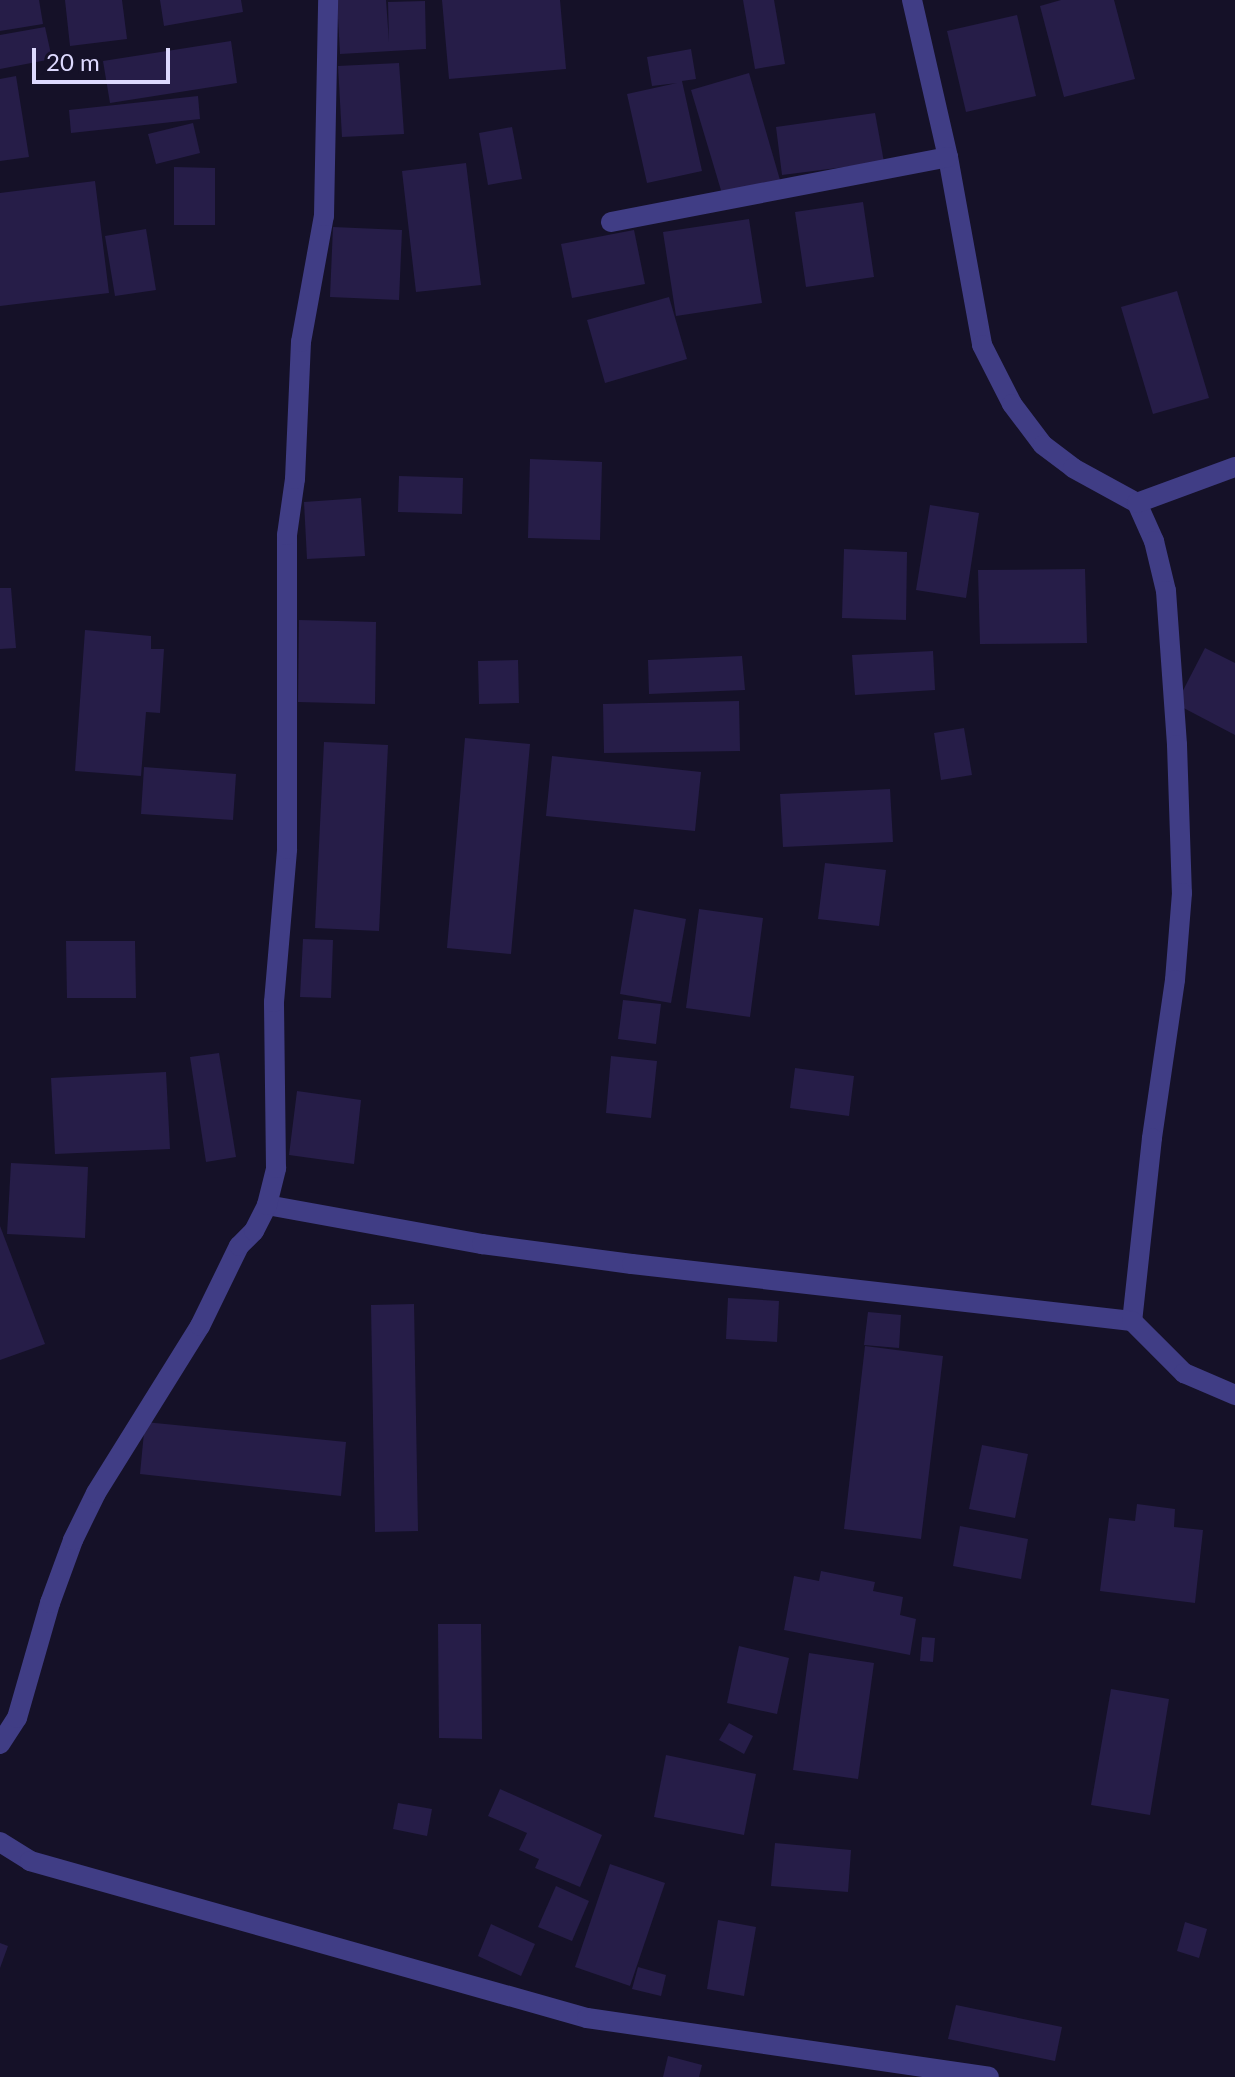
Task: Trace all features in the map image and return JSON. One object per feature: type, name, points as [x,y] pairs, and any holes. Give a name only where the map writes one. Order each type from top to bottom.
[{"type":"street","points":[[0,1744],[17,1718],[50,1603],[73,1540],[96,1493],[200,1326],[239,1246],[254,1231],[267,1205],[276,1168],[274,1002],[287,849],[287,535],[295,479],[301,342],[324,216],[328,0]]},
{"type":"street","points":[[912,0],[948,157],[982,345],[1012,404],[1043,445],[1073,468],[1137,503],[1154,541],[1166,591],[1177,745],[1182,893],[1175,980],[1152,1138],[1132,1321]]},
{"type":"street","points":[[611,222],[948,157]]},
{"type":"street","points":[[1137,503],[1235,467]]},
{"type":"street","points":[[267,1205],[572,1256],[1132,1321],[1184,1373],[1235,1395]]},
{"type":"street","points":[[0,1842],[30,1861],[587,2018],[989,2077]]},
{"type":"building","points":[[0,0],[39,0],[43,24],[0,31]]},
{"type":"building","points":[[65,0],[122,0],[127,39],[70,46]]},
{"type":"building","points":[[160,0],[241,0],[243,12],[164,26]]},
{"type":"building","points":[[337,0],[386,0],[389,42],[388,2],[425,1],[426,49],[340,54]]},
{"type":"building","points":[[442,0],[560,0],[566,69],[449,79]]},
{"type":"building","points":[[743,0],[774,0],[785,64],[755,69]]},
{"type":"building","points":[[1061,0],[1114,0],[1135,79],[1064,97],[1040,6]]},
{"type":"building","points":[[1017,15],[1036,96],[966,112],[947,31]]},
{"type":"building","points":[[45,27],[52,59],[0,69],[0,35]]},
{"type":"building","points":[[231,41],[237,83],[110,103],[103,61]]},
{"type":"building","points":[[691,49],[696,79],[682,81],[702,171],[647,183],[627,94],[677,83],[652,86],[647,57]]},
{"type":"building","points":[[399,63],[404,134],[342,137],[338,66]]},
{"type":"building","points":[[749,73],[780,180],[723,197],[691,90]]},
{"type":"building","points":[[16,76],[29,157],[0,161],[0,79]]},
{"type":"building","points":[[198,96],[200,119],[71,133],[69,110]]},
{"type":"building","points":[[875,113],[884,162],[782,175],[776,127]]},
{"type":"building","points":[[193,123],[200,153],[156,164],[148,134]]},
{"type":"building","points":[[512,127],[522,179],[488,185],[479,133]]},
{"type":"building","points":[[466,163],[481,285],[416,292],[402,171]]},
{"type":"building","points":[[174,167],[215,168],[215,225],[174,225]]},
{"type":"building","points":[[95,181],[109,293],[0,306],[0,193]]},
{"type":"building","points":[[863,202],[874,277],[806,287],[795,212]]},
{"type":"building","points":[[749,219],[762,303],[676,316],[663,232]]},
{"type":"building","points":[[333,227],[402,230],[399,300],[330,297]]},
{"type":"building","points":[[146,229],[156,290],[115,296],[105,236]]},
{"type":"building","points":[[634,230],[645,284],[572,298],[561,244]]},
{"type":"building","points":[[1177,291],[1209,398],[1153,414],[1121,307]]},
{"type":"building","points":[[669,297],[687,359],[605,383],[587,320]]},
{"type":"building","points":[[530,459],[602,462],[600,540],[528,538]]},
{"type":"building","points":[[399,476],[463,478],[462,514],[398,512]]},
{"type":"building","points":[[361,498],[365,556],[307,559],[304,502]]},
{"type":"building","points":[[930,505],[979,513],[966,598],[916,590]]},
{"type":"building","points":[[844,549],[907,552],[906,620],[842,618]]},
{"type":"building","points":[[1085,569],[1087,643],[980,644],[978,570]]},
{"type":"building","points":[[0,588],[11,588],[16,648],[0,649]]},
{"type":"building","points":[[299,620],[376,622],[375,704],[298,702]]},
{"type":"building","points":[[85,630],[151,636],[151,649],[164,649],[160,713],[146,712],[141,776],[75,771]]},
{"type":"building","points":[[1205,648],[1235,663],[1235,735],[1176,704]]},
{"type":"building","points":[[933,651],[935,690],[855,695],[852,655]]},
{"type":"building","points":[[742,656],[745,690],[649,694],[648,660]]},
{"type":"building","points":[[518,660],[519,703],[479,704],[478,661]]},
{"type":"building","points":[[739,701],[740,751],[604,753],[603,704]]},
{"type":"building","points":[[964,728],[972,775],[941,780],[934,733]]},
{"type":"building","points":[[465,738],[530,744],[511,954],[447,948]]},
{"type":"building","points":[[324,742],[388,745],[379,931],[315,928]]},
{"type":"building","points":[[552,756],[701,772],[695,831],[546,816]]},
{"type":"building","points":[[144,767],[236,774],[233,820],[141,814]]},
{"type":"building","points":[[890,789],[893,842],[783,847],[780,794]]},
{"type":"building","points":[[825,863],[886,870],[879,926],[818,919]]},
{"type":"building","points":[[634,909],[686,919],[671,1003],[620,994]]},
{"type":"building","points":[[699,909],[763,918],[750,1017],[686,1008]]},
{"type":"building","points":[[303,939],[333,940],[331,998],[300,997]]},
{"type":"building","points":[[66,941],[135,941],[136,998],[67,998]]},
{"type":"building","points":[[623,1000],[661,1004],[656,1044],[618,1039]]},
{"type":"building","points":[[219,1053],[236,1157],[206,1162],[190,1057]]},
{"type":"building","points":[[611,1056],[657,1061],[651,1118],[606,1113]]},
{"type":"building","points":[[795,1068],[854,1076],[849,1116],[790,1108]]},
{"type":"building","points":[[166,1072],[170,1149],[55,1154],[51,1078]]},
{"type":"building","points":[[297,1091],[361,1100],[354,1164],[289,1155]]},
{"type":"building","points":[[11,1163],[88,1167],[85,1238],[7,1234]]},
{"type":"building","points":[[0,1226],[45,1344],[0,1360]]},
{"type":"building","points":[[728,1298],[779,1301],[777,1342],[726,1339]]},
{"type":"building","points":[[414,1304],[418,1531],[375,1532],[371,1305]]},
{"type":"building","points":[[868,1312],[901,1315],[899,1348],[864,1345]]},
{"type":"building","points":[[865,1346],[943,1356],[921,1539],[844,1529]]},
{"type":"building","points":[[145,1422],[346,1442],[341,1496],[140,1474]]},
{"type":"building","points":[[982,1445],[1028,1454],[1015,1518],[969,1509]]},
{"type":"building","points":[[1137,1504],[1175,1509],[1174,1527],[1203,1530],[1195,1603],[1100,1591],[1109,1518],[1135,1521]]},
{"type":"building","points":[[960,1526],[1028,1539],[1021,1579],[953,1566]]},
{"type":"building","points":[[821,1571],[875,1582],[873,1591],[903,1597],[900,1615],[916,1619],[910,1655],[784,1630],[794,1576],[819,1581]]},
{"type":"building","points":[[438,1624],[481,1624],[482,1739],[439,1738]]},
{"type":"building","points":[[922,1637],[935,1638],[933,1662],[920,1661]]},
{"type":"building","points":[[739,1646],[789,1658],[777,1714],[727,1703]]},
{"type":"building","points":[[809,1653],[874,1663],[858,1779],[793,1770]]},
{"type":"building","points":[[1111,1689],[1169,1699],[1150,1815],[1091,1805]]},
{"type":"building","points":[[729,1723],[753,1736],[744,1754],[719,1740]]},
{"type":"building","points":[[666,1755],[756,1774],[744,1835],[654,1817]]},
{"type":"building","points":[[500,1789],[602,1835],[580,1887],[535,1868],[539,1859],[519,1850],[527,1833],[488,1816]]},
{"type":"building","points":[[398,1803],[432,1809],[427,1836],[393,1829]]},
{"type":"building","points":[[775,1843],[851,1850],[848,1892],[771,1886]]},
{"type":"building","points":[[610,1864],[665,1883],[630,1986],[575,1967]]},
{"type":"building","points":[[556,1886],[589,1901],[572,1941],[538,1927]]},
{"type":"building","points":[[718,1920],[756,1927],[744,1996],[707,1989]]},
{"type":"building","points":[[1185,1922],[1207,1929],[1199,1958],[1177,1951]]},
{"type":"building","points":[[491,1924],[535,1944],[521,1976],[478,1956]]},
{"type":"building","points":[[0,1943],[8,1946],[0,1968]]},
{"type":"building","points":[[638,1967],[666,1975],[661,1996],[632,1989]]},
{"type":"building","points":[[956,2005],[1062,2027],[1055,2061],[948,2039]]},
{"type":"building","points":[[668,2056],[702,2065],[699,2077],[663,2077]]}]
